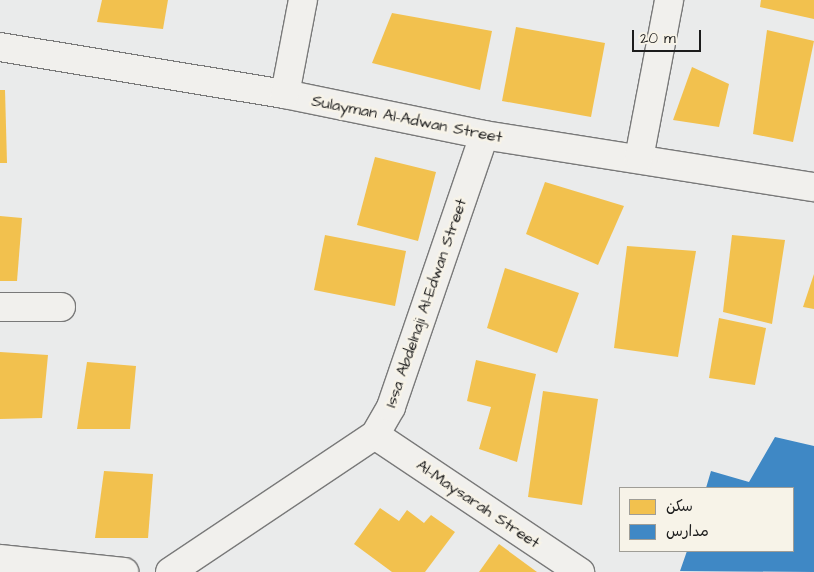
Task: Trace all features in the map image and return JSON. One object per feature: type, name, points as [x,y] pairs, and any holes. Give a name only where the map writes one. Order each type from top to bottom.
[{"type":"street","points":[[285,94],[303,0]]},
{"type":"street","points":[[639,158],[669,0]]},
{"type":"street","name":"Sulayman Al-Adwan Street","points":[[0,47],[285,94],[484,135],[814,187]]},
{"type":"street","name":"Issa Abdelnaji Al-Edwan Street","points":[[170,572],[375,435],[392,407],[484,135]]},
{"type":"street","points":[[0,306],[62,307]]},
{"type":"street","name":"Al-Maysarah Street","points":[[375,435],[580,572]]},
{"type":"street","points":[[0,559],[124,572]]},
{"type":"building: سكن","points":[[102,0],[168,0],[163,29],[97,22]]},
{"type":"building: سكن","points":[[761,0],[814,0],[814,19],[760,7]]},
{"type":"building: سكن","points":[[392,13],[492,31],[480,90],[372,63]]},
{"type":"building: سكن","points":[[516,27],[605,43],[591,117],[502,101]]},
{"type":"building: سكن","points":[[767,30],[814,41],[793,142],[753,134]]},
{"type":"building: سكن","points":[[692,67],[729,84],[719,127],[673,120]]},
{"type":"building: سكن","points":[[0,90],[5,90],[7,163],[0,163]]},
{"type":"building: سكن","points":[[375,157],[436,172],[418,241],[357,225]]},
{"type":"building: سكن","points":[[545,182],[624,206],[598,265],[526,234]]},
{"type":"building: سكن","points":[[0,216],[22,218],[17,281],[0,281]]},
{"type":"building: سكن","points":[[325,235],[406,251],[395,306],[314,290]]},
{"type":"building: سكن","points":[[732,235],[785,240],[772,324],[723,312]]},
{"type":"building: سكن","points":[[627,246],[696,251],[678,357],[614,348]]},
{"type":"building: سكن","points":[[505,268],[579,293],[557,353],[487,328]]},
{"type":"building: سكن","points":[[814,274],[814,309],[803,307]]},
{"type":"building: سكن","points":[[719,318],[766,328],[755,385],[709,378]]},
{"type":"building: سكن","points":[[0,352],[48,355],[42,418],[0,419]]},
{"type":"building: سكن","points":[[476,360],[536,374],[517,462],[479,449],[491,407],[467,401]]},
{"type":"building: سكن","points":[[87,362],[136,366],[130,429],[77,429]]},
{"type":"building: سكن","points":[[543,391],[598,399],[582,505],[528,497]]},
{"type":"building: سكن","points":[[104,471],[153,474],[148,538],[95,538]]},
{"type":"building: سكن","points":[[380,508],[399,521],[407,510],[424,523],[431,515],[455,532],[425,572],[392,572],[354,544]]},
{"type":"building: سكن","points":[[499,544],[537,572],[479,572]]},
{"type":"building: مدارس","points":[[775,437],[814,446],[814,572],[680,571],[687,552],[794,552],[794,487],[706,487],[711,471],[749,482]]}]
